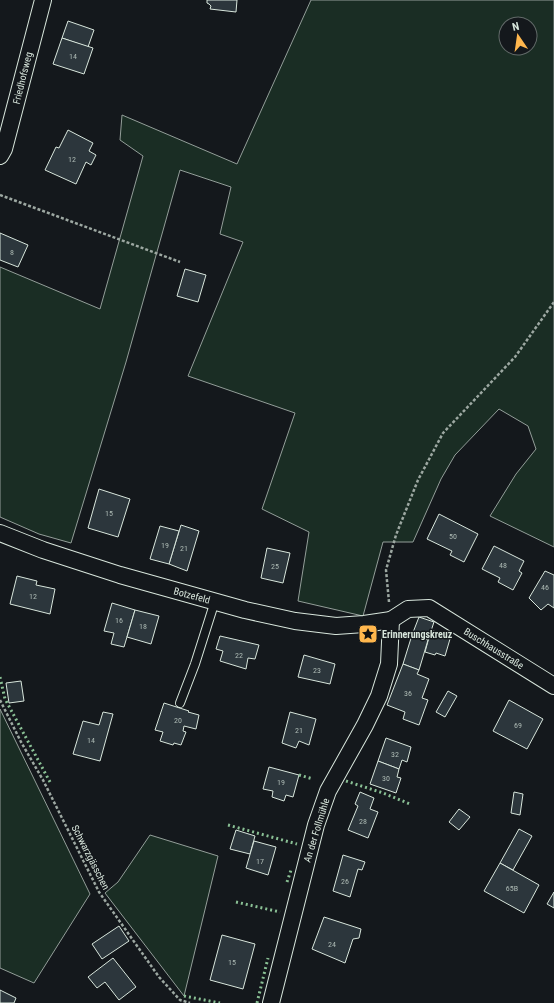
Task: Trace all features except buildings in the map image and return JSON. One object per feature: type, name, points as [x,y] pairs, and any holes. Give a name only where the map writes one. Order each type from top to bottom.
[{"type":"street","name":"Friedhofsweg","points":[[0,156],[4,149],[43,0]]},
{"type":"street","name":"Botzefeld","points":[[0,532],[43,550],[120,575],[295,621],[336,626],[391,620]]},
{"type":"street","name":"Buschhausstraße","points":[[391,620],[408,609],[429,608],[554,686]]},
{"type":"street","name":"An der Follmühle","points":[[271,1003],[316,825],[328,791],[365,725],[378,696],[388,664],[391,620]]},
{"type":"lane","points":[[180,703],[195,664],[215,601]]},
{"type":"path","points":[[0,194],[180,262]]},
{"type":"path","points":[[391,620],[386,570],[396,535],[418,480],[443,433],[515,357],[554,302]]},
{"type":"path","name":"Schwarzgässchen","points":[[0,700],[21,742],[43,780],[99,892],[159,977],[180,1000],[190,1003]]},
{"type":"green space","points":[[311,0],[554,0],[554,547],[490,516],[516,474],[536,449],[528,426],[499,409],[455,455],[441,479],[413,542],[383,542],[363,616],[298,601],[309,532],[262,509],[295,413],[188,376],[243,242],[220,234],[231,187],[180,170],[126,362],[71,543],[39,534],[0,517],[0,267],[100,309],[143,156],[120,140],[122,115],[237,164]]},
{"type":"green space","points":[[0,709],[90,894],[34,983],[0,968]]},
{"type":"green space","points":[[150,835],[218,856],[184,996],[105,893],[118,882]]},
{"type":"hedge","points":[[0,677],[5,699],[50,782]]},
{"type":"hedge","points":[[299,775],[313,779]]},
{"type":"hedge","points":[[346,781],[383,793],[410,804]]},
{"type":"hedge","points":[[228,825],[297,844]]},
{"type":"hedge","points":[[287,882],[291,870]]},
{"type":"hedge","points":[[236,902],[280,912]]},
{"type":"hedge","points":[[257,1003],[268,958]]},
{"type":"hedge","points":[[184,996],[220,1003]]},
{"type":"place","name":"Erinnerungskreuz","points":[[368,634]]}]
